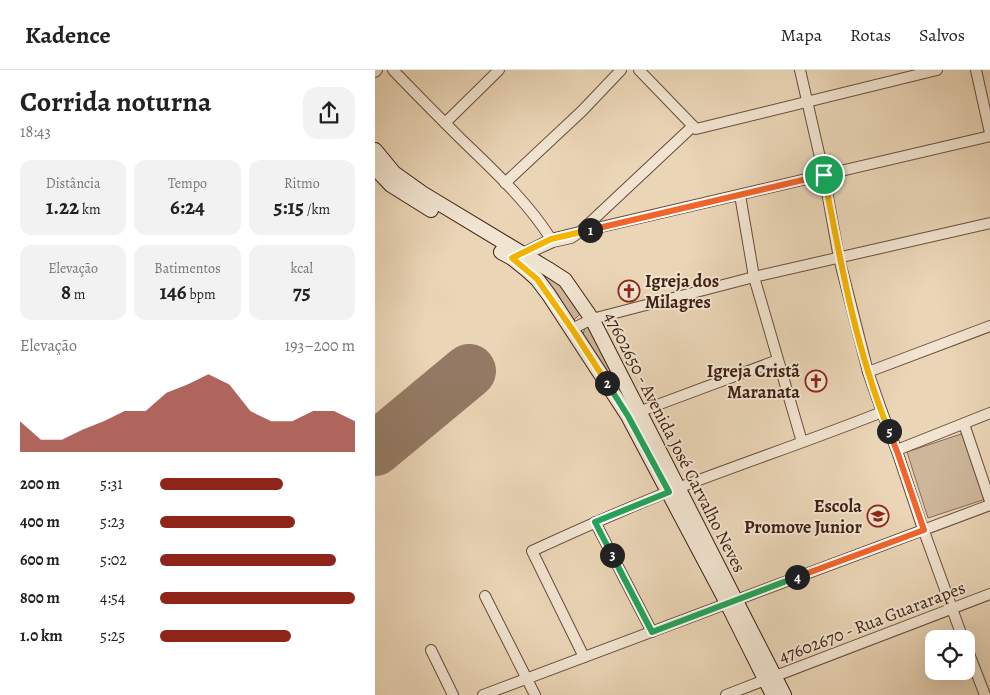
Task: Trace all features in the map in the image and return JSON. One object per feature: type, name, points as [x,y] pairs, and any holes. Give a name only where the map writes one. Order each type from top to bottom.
[{"type":"street","points":[[393,70],[505,183],[532,212],[551,239]]},
{"type":"street","points":[[445,123],[499,70]]},
{"type":"street","points":[[505,183],[575,118],[621,70]]},
{"type":"street","points":[[639,70],[692,125]]},
{"type":"street","points":[[800,70],[824,175],[839,258],[868,372],[960,630]]},
{"type":"street","points":[[807,99],[915,70]]},
{"type":"street","points":[[520,256],[553,242],[571,238],[692,125],[937,70]]},
{"type":"street","points":[[520,256],[551,239],[990,135],[976,70]]},
{"type":"street","points":[[378,159],[422,193],[520,256],[634,414],[637,432],[673,490]]},
{"type":"street","points":[[740,195],[754,277],[802,442]]},
{"type":"street","points":[[572,329],[592,319],[754,277],[990,223]]},
{"type":"street","name":"47602650 - Avenida José Carvalho Neves","points":[[520,256],[565,280],[592,319],[634,414],[770,678],[784,695]]},
{"type":"street","points":[[868,372],[990,326]]},
{"type":"street","points":[[634,414],[778,360]]},
{"type":"street","points":[[585,657],[532,552],[595,522],[673,490],[882,412]]},
{"type":"street","points":[[897,450],[990,413]]},
{"type":"street","points":[[964,424],[990,501]]},
{"type":"street","points":[[483,695],[990,505]]},
{"type":"street","points":[[595,522],[652,632]]},
{"type":"street","name":"47602670 - Rua Guararapes","points":[[726,695],[990,594]]},
{"type":"street","points":[[485,596],[535,695]]},
{"type":"street","points":[[431,650],[453,695]]},
{"type":"street","points":[[975,669],[985,695]]},
{"type":"street","points":[[770,678],[773,695]]},
{"type":"shaded area","points":[[542,270],[559,282],[580,310],[580,314],[573,321],[540,273]]},
{"type":"shaded area","points":[[589,327],[625,394],[623,396],[584,342],[583,334],[585,328]]},
{"type":"shaded area","points":[[964,433],[986,499],[928,518],[907,452]]},
{"type":"runway","points":[[375,449],[469,371]]},
{"type":"place","name":"Igreja dos Milagres","points":[[629,291]]},
{"type":"place","name":"Igreja Cristã Maranata","points":[[816,381]]},
{"type":"place","name":"Escola Promove Junior","points":[[878,516]]},
{"type":"route","points":[[824,175],[839,258],[868,372],[924,530],[652,632],[595,522],[669,492],[617,397],[572,329],[537,279],[512,258],[551,239],[824,175]]}]
